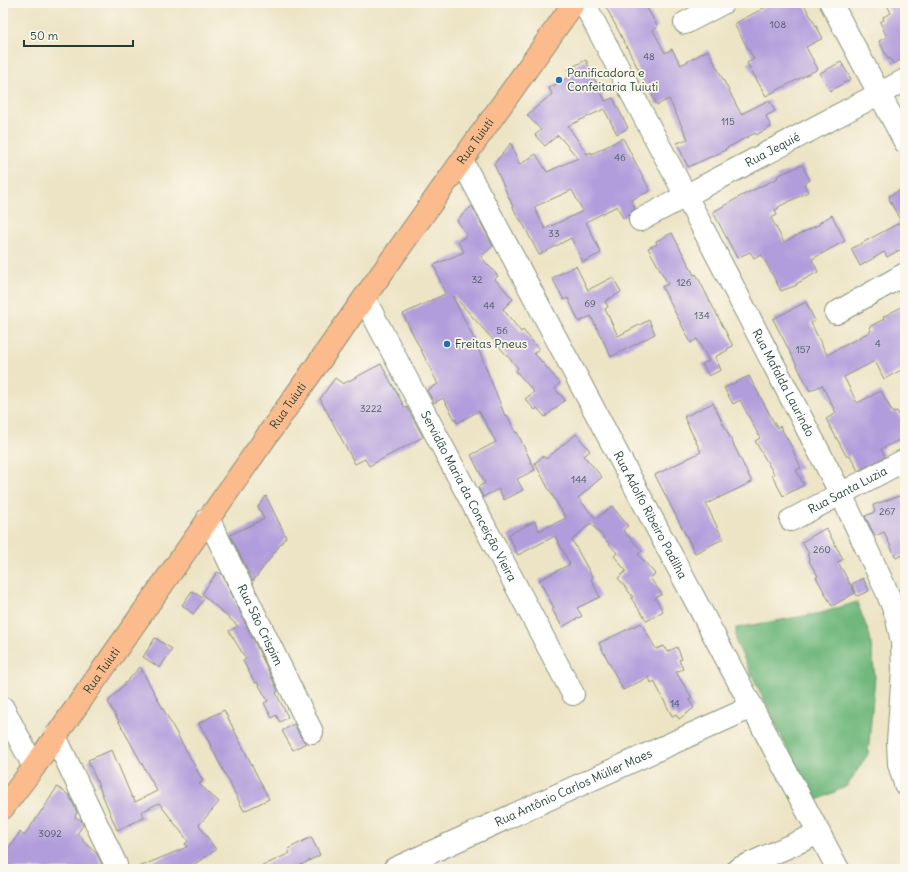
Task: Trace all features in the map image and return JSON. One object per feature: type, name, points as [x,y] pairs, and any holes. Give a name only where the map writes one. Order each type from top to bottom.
[{"type":"main road","name":"Rua Tuiuti","points":[[3,808],[56,736],[208,518],[574,3]]},
{"type":"street","name":"Rua Mafalda Laurindo","points":[[584,3],[841,494],[888,592],[896,615],[902,642],[903,670],[899,764],[905,784]]},
{"type":"street","points":[[685,23],[723,3]]},
{"type":"street","points":[[831,3],[905,142]]},
{"type":"street","name":"Rua Jequié","points":[[640,220],[905,80]]},
{"type":"street","name":"Rua Adolfo Ribeiro Padilha","points":[[462,161],[838,869]]},
{"type":"street","points":[[836,313],[905,274]]},
{"type":"street","name":"Servidão Maria da Conceição Vieira","points":[[364,298],[572,694]]},
{"type":"street","name":"Rua Santa Luzia","points":[[790,520],[905,460]]},
{"type":"street","name":"Rua São Crispim","points":[[208,518],[312,732]]},
{"type":"street","name":"Rua Antônio Carlos Müller Maes","points":[[394,869],[752,707]]},
{"type":"street","points":[[3,708],[34,767]]},
{"type":"street","points":[[56,736],[116,865]]},
{"type":"street","points":[[738,869],[819,833]]},
{"type":"green space","points":[[857,602],[870,636],[875,677],[868,754],[847,786],[813,802],[736,642],[736,628],[821,613]]},
{"type":"building","points":[[614,3],[644,3],[658,27],[653,30],[665,53],[672,49],[681,65],[708,50],[741,114],[769,100],[775,111],[766,116],[771,127],[756,135],[755,133],[725,149],[726,150],[688,167],[677,143],[688,139],[669,99],[657,105],[606,7]]},
{"type":"building","points":[[773,3],[803,3],[823,38],[806,47],[818,69],[766,96],[747,63],[754,59],[734,24]]},
{"type":"building","points":[[886,3],[905,3],[905,58],[893,64],[890,58],[888,59],[879,41],[887,37],[880,22],[884,20],[883,17],[891,13]]},
{"type":"building","points":[[586,60],[605,101],[613,98],[628,128],[617,134],[604,109],[568,126],[587,154],[591,152],[592,154],[623,138],[650,191],[631,200],[635,208],[629,215],[623,218],[617,206],[586,222],[601,253],[583,262],[571,238],[539,255],[522,222],[517,216],[494,164],[511,143],[519,165],[536,154],[547,172],[578,158],[558,135],[545,146],[535,135],[541,130],[527,115],[552,94],[549,88],[571,76],[568,69]],"holes":[[[572,190],[583,211],[545,229],[534,207]]]},
{"type":"building","points":[[841,62],[851,79],[830,91],[820,73]]},
{"type":"building","points":[[802,165],[810,180],[804,184],[808,192],[778,207],[779,208],[775,210],[777,215],[771,218],[784,242],[820,224],[819,223],[832,215],[845,241],[812,259],[818,272],[796,284],[797,285],[781,291],[762,255],[754,258],[750,252],[737,258],[713,212],[778,178],[777,176]]},
{"type":"building","points":[[905,187],[905,247],[887,257],[884,252],[860,266],[851,249],[901,222],[889,199],[889,196]]},
{"type":"building","points":[[472,206],[493,246],[481,257],[498,276],[495,279],[513,299],[503,309],[521,332],[523,330],[539,349],[534,353],[560,383],[555,389],[565,400],[545,417],[537,408],[535,410],[525,399],[534,392],[516,371],[518,368],[454,296],[453,297],[476,343],[505,416],[507,415],[516,433],[517,432],[535,470],[517,479],[523,490],[504,500],[499,489],[483,497],[478,487],[485,483],[471,455],[496,442],[479,411],[457,423],[443,398],[434,403],[427,390],[438,384],[403,314],[445,294],[434,265],[464,252],[458,242],[467,235],[457,220]]},
{"type":"building","points":[[672,233],[694,275],[696,274],[733,346],[715,357],[721,370],[709,376],[702,364],[709,361],[697,339],[691,343],[662,287],[668,284],[648,248],[657,244],[656,241]]},
{"type":"building","points":[[576,266],[588,290],[613,277],[621,292],[605,301],[608,307],[605,309],[618,336],[649,320],[655,334],[611,357],[591,316],[579,322],[568,298],[564,300],[552,278]]},
{"type":"building","points":[[806,302],[815,321],[811,323],[827,355],[871,331],[869,327],[884,319],[883,317],[905,305],[905,368],[884,379],[875,361],[844,377],[857,403],[881,391],[893,413],[897,411],[900,417],[905,414],[905,437],[881,449],[885,457],[858,471],[850,455],[847,457],[826,419],[836,413],[822,385],[810,391],[773,319]]},
{"type":"building","points":[[381,364],[423,437],[369,466],[365,459],[355,464],[320,399],[335,378],[343,384]]},
{"type":"building","points":[[749,376],[777,428],[780,426],[794,451],[801,468],[796,470],[804,485],[783,496],[772,475],[774,474],[755,441],[760,438],[740,400],[733,404],[724,388]]},
{"type":"building","points":[[713,403],[752,482],[706,504],[723,539],[695,553],[655,475],[701,452],[684,417]]},
{"type":"building","points":[[576,434],[590,451],[584,456],[602,477],[578,498],[596,519],[612,506],[628,526],[623,530],[642,551],[638,554],[655,574],[650,578],[662,594],[655,598],[663,611],[647,621],[631,598],[633,597],[618,578],[626,571],[614,556],[617,553],[591,523],[572,540],[593,578],[591,579],[600,597],[577,608],[582,616],[562,627],[539,580],[570,564],[555,536],[518,555],[508,535],[535,521],[539,531],[566,518],[535,463],[543,456],[546,459]]},
{"type":"building","points":[[902,495],[905,506],[905,554],[896,558],[884,532],[875,536],[865,516],[875,512],[873,505]]},
{"type":"building","points":[[266,496],[286,537],[253,581],[230,535],[264,519],[258,507]]},
{"type":"building","points":[[826,528],[843,559],[838,562],[855,593],[832,606],[816,577],[818,576],[809,561],[810,560],[807,555],[809,554],[802,542]]},
{"type":"building","points":[[217,572],[222,574],[278,691],[276,693],[288,717],[280,722],[276,715],[272,718],[264,703],[268,701],[257,682],[255,683],[243,661],[246,659],[229,631],[238,626],[202,594]]},
{"type":"building","points":[[863,578],[869,591],[857,596],[852,584]]},
{"type":"building","points":[[192,591],[204,599],[193,614],[182,605]]},
{"type":"building","points":[[641,623],[656,649],[664,646],[667,652],[677,647],[682,659],[679,660],[683,669],[676,672],[692,698],[689,700],[694,708],[679,719],[676,714],[672,716],[654,681],[651,683],[649,677],[623,690],[599,643]]},
{"type":"building","points":[[155,638],[172,649],[160,668],[143,657]]},
{"type":"building","points":[[140,667],[203,781],[199,784],[219,802],[199,825],[216,850],[187,869],[134,869],[187,847],[185,844],[188,841],[159,803],[141,812],[144,818],[117,830],[88,760],[112,750],[135,802],[157,791],[108,702]]},
{"type":"building","points":[[224,710],[269,799],[244,811],[199,723]]},
{"type":"building","points":[[294,724],[306,743],[293,750],[282,731]]},
{"type":"building","points":[[57,787],[69,795],[77,812],[75,817],[81,820],[83,825],[77,834],[83,838],[82,840],[97,854],[102,865],[98,869],[3,869],[3,856],[20,832],[24,836]]},
{"type":"building","points":[[311,837],[320,855],[293,869],[256,869],[290,853],[288,849]]},
{"type":"place","name":"Panificadora e Confeitaria Tuiuti","points":[[559,80]]},
{"type":"place","name":"Freitas Pneus","points":[[447,344]]}]
